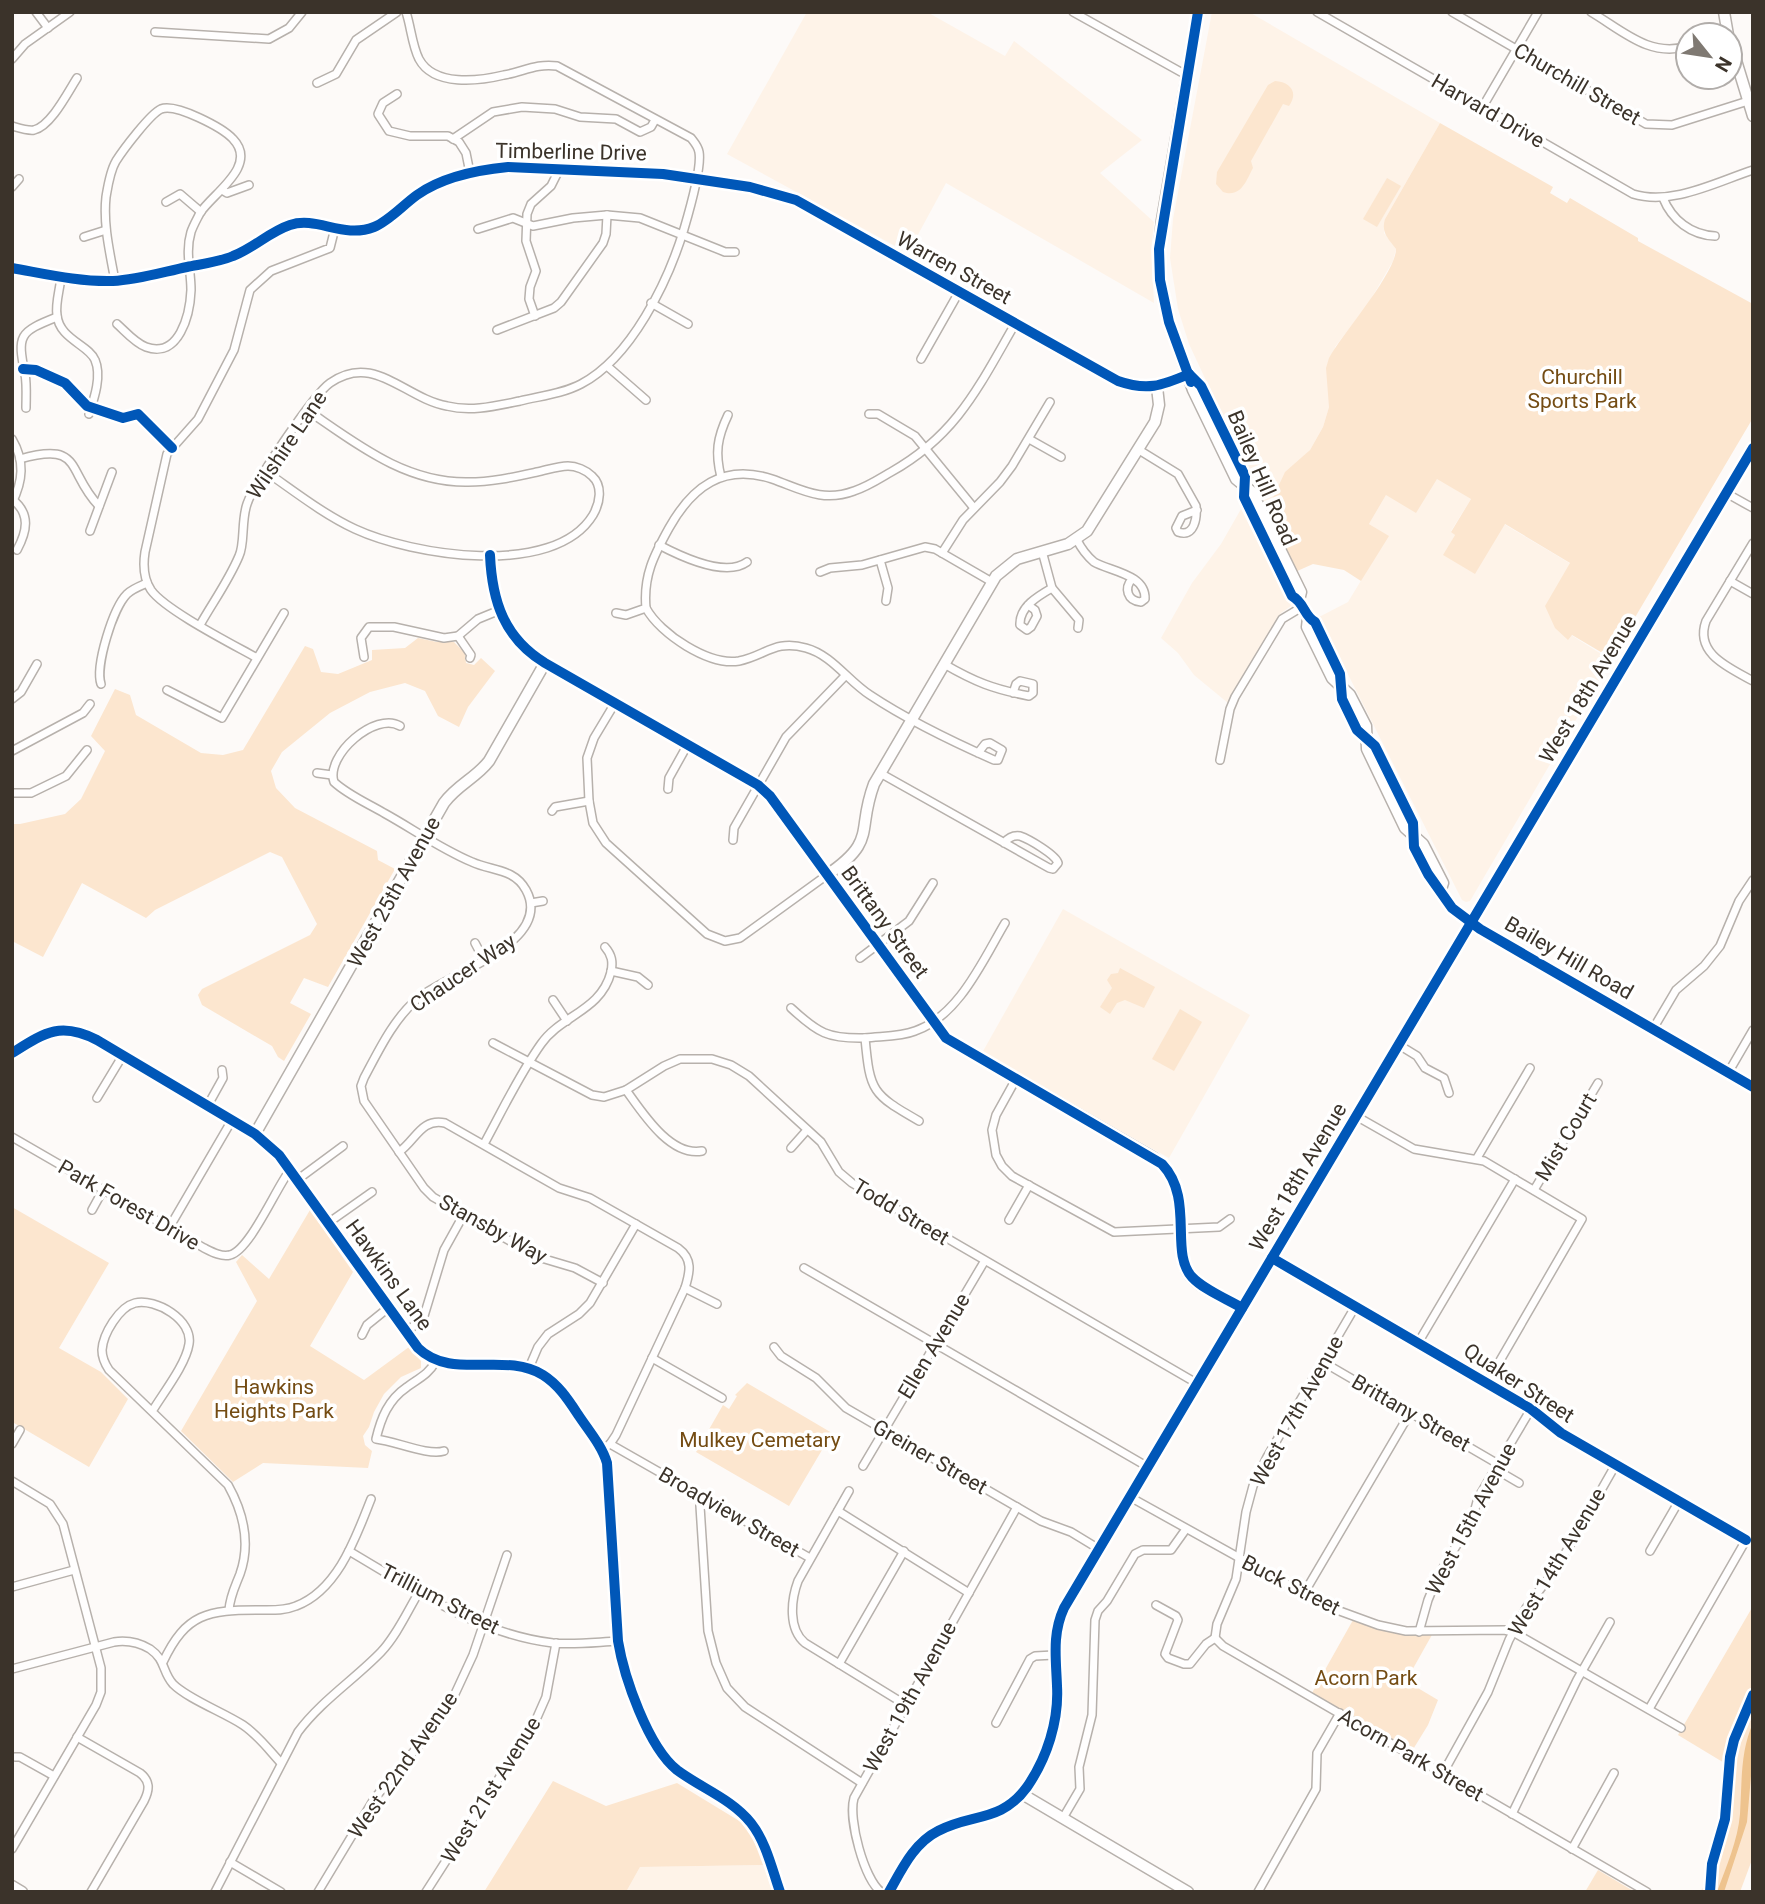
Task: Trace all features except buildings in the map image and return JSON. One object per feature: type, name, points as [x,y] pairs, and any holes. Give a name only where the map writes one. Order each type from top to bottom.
[{"type":"street","points":[[36,12],[48,28]]},
{"type":"street","points":[[12,59],[25,44],[70,12]]},
{"type":"street","points":[[155,32],[269,39],[289,28],[302,12]]},
{"type":"street","points":[[317,83],[336,74],[356,40],[397,12]]},
{"type":"street","points":[[406,12],[418,58],[425,67],[443,77],[484,78],[507,75],[532,66],[556,66],[691,138],[699,152],[696,178]]},
{"type":"street","points":[[1073,12],[1188,76]]},
{"type":"street","name":"Bailey Hill Road","points":[[1198,12],[1159,249],[1160,280],[1169,322],[1189,373],[1201,386],[1245,476],[1244,497],[1292,596],[1301,603]]},
{"type":"street","name":"Harvard Drive","points":[[1317,12],[1639,196],[1663,198],[1753,170]]},
{"type":"street","name":"Churchill Street","points":[[1452,12],[1651,125],[1672,125],[1748,101]]},
{"type":"street","points":[[1482,107],[1538,12]]},
{"type":"street","points":[[1591,12],[1654,48],[1674,49]]},
{"type":"street","points":[[1606,21],[1611,12]]},
{"type":"street","points":[[12,126],[31,130],[41,127],[50,119],[77,78]]},
{"type":"street","points":[[1744,88],[1753,116]]},
{"type":"street","points":[[397,94],[383,103],[379,114],[389,131],[410,136],[448,136],[459,142],[466,153],[470,173]]},
{"type":"street","points":[[453,139],[493,112],[522,107],[555,109],[580,117],[616,118],[640,132],[651,127],[655,120]]},
{"type":"street","points":[[115,281],[106,230],[106,198],[116,160],[162,109],[184,110],[232,137],[236,142],[240,163],[222,190],[201,212],[191,232],[187,254],[190,300],[174,343],[159,349],[146,347],[117,324]]},
{"type":"street","name":"Timberline Drive","points":[[12,268],[61,277],[115,281],[189,267],[244,252],[274,232],[292,225],[310,224],[346,232],[376,226],[419,193],[436,184],[470,173],[508,167],[696,178]]},
{"type":"street","points":[[535,316],[529,299],[536,271],[526,241],[527,214],[531,204],[551,186],[559,170]]},
{"type":"street","name":"Wilshire Lane","points":[[200,625],[241,552],[241,528],[247,504],[265,471],[328,384],[356,372],[378,374],[435,404],[471,409],[492,407],[565,390],[588,380],[607,366],[632,335],[651,303],[670,266],[682,234],[696,178]]},
{"type":"street","name":"Warren Street","points":[[696,178],[769,191],[796,201],[1118,381],[1137,387],[1157,387]]},
{"type":"street","points":[[12,187],[19,179]]},
{"type":"street","points":[[222,190],[227,193],[249,186]]},
{"type":"street","points":[[166,202],[178,193],[201,212]]},
{"type":"street","points":[[1663,198],[1672,217],[1701,234],[1715,236]]},
{"type":"street","points":[[497,330],[554,308],[603,243],[607,215]]},
{"type":"street","points":[[478,229],[513,218],[533,226],[607,215],[640,218],[725,252],[735,252]]},
{"type":"street","points":[[257,659],[164,603],[153,593],[147,583],[145,552],[166,457],[198,419],[234,350],[248,293],[271,271],[330,248],[335,229]]},
{"type":"street","points":[[84,237],[106,230]]},
{"type":"street","points":[[61,277],[57,317],[69,337],[93,356],[96,362],[96,389],[89,414]]},
{"type":"street","points":[[921,359],[959,292]]},
{"type":"street","points":[[651,303],[688,324]]},
{"type":"street","points":[[26,408],[21,341],[28,330],[57,317]]},
{"type":"street","points":[[978,753],[911,720],[873,697],[822,655],[798,646],[776,647],[741,661],[721,661],[668,634],[652,619],[646,608],[645,579],[659,545],[686,500],[721,477],[748,474],[762,476],[804,493],[837,495],[868,485],[927,449],[946,432],[970,402],[1015,324]]},
{"type":"street","points":[[607,366],[646,400]]},
{"type":"street","points":[[615,703],[588,751],[586,770],[593,823],[606,843],[707,933],[729,942],[740,938],[850,858],[861,843],[870,796],[880,773],[992,582],[1010,563],[1077,540],[1094,522],[1159,413],[1157,387],[1189,373]]},
{"type":"street","points":[[942,553],[962,520],[1000,482],[1050,402]]},
{"type":"street","points":[[265,471],[337,519],[377,538],[430,552],[490,555],[546,548],[570,538],[584,527],[597,508],[599,487],[594,478],[573,466],[489,481],[456,482],[422,476],[386,462],[307,410]]},
{"type":"street","points":[[869,414],[878,414],[910,432],[974,508]]},
{"type":"street","points":[[721,477],[716,443],[728,415]]},
{"type":"street","points":[[12,439],[22,468],[13,500],[23,508],[26,521],[25,534],[17,550]]},
{"type":"street","points":[[1029,439],[1061,457]]},
{"type":"street","name":"West 18th Avenue","points":[[889,1892],[910,1856],[928,1837],[948,1827],[997,1812],[1022,1794],[1041,1763],[1051,1735],[1057,1698],[1054,1655],[1060,1617],[1753,448]]},
{"type":"street","points":[[1139,450],[1178,474],[1197,510]]},
{"type":"street","points":[[20,459],[52,452],[63,455],[72,462],[92,499],[99,506]]},
{"type":"street","points":[[90,531],[112,472]]},
{"type":"street","name":"Bailey Hill Road","points":[[1244,486],[1252,492],[1278,545],[1301,592],[1301,603],[1308,618],[1315,622],[1340,674],[1339,685],[1352,699],[1366,726],[1367,740],[1375,746],[1413,823],[1413,835],[1423,844],[1443,883],[1440,892],[1451,908],[1471,923],[1753,1087]]},
{"type":"street","points":[[1726,493],[1753,509]]},
{"type":"street","points":[[1077,540],[1095,562],[1125,573],[1132,579]]},
{"type":"street","points":[[1267,543],[1278,545]]},
{"type":"street","points":[[1753,543],[1706,621],[1703,639],[1708,651],[1716,659],[1753,681]]},
{"type":"street","points":[[659,545],[693,561],[713,566],[735,567],[747,562]]},
{"type":"street","points":[[820,572],[830,568],[862,565],[920,548],[930,548],[992,582]]},
{"type":"street","points":[[1042,551],[1052,588],[1079,620],[1078,628]]},
{"type":"street","name":"Brittany Street","points":[[490,555],[492,589],[513,634],[524,647],[545,663],[758,785],[771,796],[949,1041],[1162,1164],[1178,1190],[1184,1264],[1189,1274],[1197,1282],[1242,1308]]},
{"type":"street","points":[[880,559],[888,589],[886,601]]},
{"type":"street","points":[[1730,581],[1753,594]]},
{"type":"street","points":[[101,684],[99,675],[105,643],[121,603],[128,593],[147,583]]},
{"type":"street","points":[[1028,604],[1052,588]]},
{"type":"street","points":[[1220,760],[1235,696],[1282,619],[1301,603]]},
{"type":"street","points":[[616,613],[626,614],[646,608]]},
{"type":"street","points":[[364,657],[362,636],[366,630],[375,626],[394,627],[443,638],[457,636],[478,619],[500,610]]},
{"type":"street","points":[[167,690],[214,718],[223,717],[284,613]]},
{"type":"street","points":[[457,636],[471,655],[470,658]]},
{"type":"street","name":"West 25th Avenue","points":[[255,1134],[452,792],[481,771],[489,761],[545,663]]},
{"type":"street","points":[[12,699],[21,692],[37,664]]},
{"type":"street","points":[[944,664],[984,685],[1013,693]]},
{"type":"street","points":[[733,840],[733,828],[786,737],[845,676]]},
{"type":"street","points":[[12,751],[83,713],[90,704]]},
{"type":"street","points":[[400,726],[394,723],[384,724],[357,736],[341,752],[333,766],[334,782],[474,864],[513,876],[525,889],[531,904],[543,901]]},
{"type":"street","points":[[668,789],[669,778],[688,744]]},
{"type":"street","points":[[12,793],[27,794],[66,776],[86,750]]},
{"type":"street","points":[[317,773],[332,775]]},
{"type":"street","points":[[880,773],[1003,843],[1049,868],[1053,869],[1058,863],[1055,856],[1021,837],[1011,837],[1003,843]]},
{"type":"street","points":[[552,811],[555,807],[589,802]]},
{"type":"street","points":[[1653,1029],[1676,990],[1708,961],[1720,946],[1739,901],[1753,880]]},
{"type":"street","name":"Brittany Street","points":[[860,958],[909,921],[933,883]]},
{"type":"street","name":"Chaucer Way","points":[[399,1152],[363,1101],[361,1086],[364,1078],[394,1025],[416,1000],[508,946],[521,935],[529,919],[531,904]]},
{"type":"street","points":[[791,1008],[822,1034],[842,1039],[919,1030],[962,994],[1005,923]]},
{"type":"street","points":[[475,943],[484,960]]},
{"type":"street","points":[[484,1144],[543,1041],[595,1001],[603,991],[611,971],[611,956],[605,947]]},
{"type":"street","points":[[611,971],[638,977],[648,985]]},
{"type":"street","points":[[553,1000],[567,1021]]},
{"type":"street","name":"Hawkins Lane","points":[[12,1053],[48,1032],[67,1029],[87,1035],[255,1134],[271,1146],[290,1170],[418,1348],[436,1361]]},
{"type":"street","points":[[1728,1073],[1753,1030]]},
{"type":"street","points":[[865,1038],[869,1077],[875,1089],[889,1104],[919,1121]]},
{"type":"street","name":"Todd Street","points":[[492,1043],[597,1096],[614,1095],[626,1090],[673,1061],[712,1059],[731,1065],[749,1076],[824,1145],[839,1172],[852,1183],[1198,1384]]},
{"type":"street","points":[[1399,1045],[1417,1056],[1425,1068],[1444,1078],[1449,1093]]},
{"type":"street","points":[[97,1098],[123,1055]]},
{"type":"street","points":[[1477,1158],[1530,1068]]},
{"type":"street","points":[[208,1105],[224,1076],[222,1070]]},
{"type":"street","points":[[1016,1079],[994,1119],[993,1142],[1002,1166],[1012,1176],[1110,1231],[1122,1233],[1222,1226],[1230,1219]]},
{"type":"street","name":"Mist Court","points":[[1534,1190],[1598,1083]]},
{"type":"street","points":[[626,1090],[658,1133],[688,1150],[702,1151]]},
{"type":"street","points":[[1356,1116],[1414,1149],[1477,1158],[1582,1219],[1486,1383]]},
{"type":"street","points":[[169,1228],[232,1120]]},
{"type":"street","points":[[399,1152],[410,1144],[428,1120],[445,1123],[559,1188],[590,1198],[678,1248],[692,1259],[685,1288],[606,1447],[618,1641],[624,1668],[654,1745],[677,1770],[732,1805],[753,1826],[762,1842],[780,1892]]},
{"type":"street","points":[[791,1148],[807,1130]]},
{"type":"street","name":"Park Forest Drive","points":[[12,1137],[218,1255],[231,1255],[240,1250],[290,1170]]},
{"type":"street","points":[[297,1180],[343,1146]]},
{"type":"street","name":"Stansby Way","points":[[399,1152],[430,1194],[538,1257],[575,1268],[603,1283]]},
{"type":"street","points":[[1418,1343],[1516,1180]]},
{"type":"street","points":[[1009,1220],[1029,1185]]},
{"type":"street","points":[[92,1210],[103,1190]]},
{"type":"street","points":[[328,1223],[372,1192]]},
{"type":"street","points":[[407,1332],[424,1316],[444,1250],[464,1214]]},
{"type":"street","points":[[529,1368],[543,1339],[552,1330],[586,1309],[636,1224]]},
{"type":"street","name":"Quaker Street","points":[[1272,1258],[1531,1409],[1557,1431],[1746,1540],[1649,1709]]},
{"type":"street","name":"Ellen Avenue","points":[[863,1466],[984,1262]]},
{"type":"street","points":[[804,1268],[1147,1467]]},
{"type":"street","points":[[685,1288],[717,1304]]},
{"type":"street","points":[[153,1410],[185,1357],[190,1339],[179,1319],[151,1304],[137,1303],[124,1308],[119,1314],[105,1338],[102,1351],[109,1370],[228,1485],[240,1508],[244,1520],[245,1548],[240,1575],[230,1596],[229,1610]]},
{"type":"street","name":"West 17th Avenue","points":[[1156,1605],[1177,1618],[1178,1623],[1165,1656],[1184,1664],[1193,1661],[1206,1644],[1215,1638],[1215,1629],[1236,1579],[1245,1512],[1253,1486],[1267,1457],[1355,1307]]},
{"type":"street","name":"Hawkins Lane","points":[[362,1335],[367,1325],[388,1308]]},
{"type":"street","name":"Greiner Street","points":[[774,1347],[781,1356],[817,1378],[843,1406],[1041,1521],[1075,1535],[1099,1549]]},
{"type":"street","points":[[652,1358],[722,1398]]},
{"type":"street","points":[[444,1451],[432,1453],[401,1443],[376,1439],[384,1413],[393,1399],[428,1373],[436,1361],[453,1364],[500,1363],[529,1368],[560,1389],[606,1447]]},
{"type":"street","name":"Brittany Street","points":[[1323,1362],[1410,1413],[1519,1483]]},
{"type":"street","name":"West 15th Avenue","points":[[1419,1632],[1438,1576],[1472,1520],[1477,1501],[1531,1409]]},
{"type":"street","points":[[1303,1595],[1410,1413]]},
{"type":"street","points":[[12,1444],[20,1430]]},
{"type":"street","name":"Broadview Street","points":[[606,1447],[702,1496],[810,1558],[795,1589],[795,1630],[802,1641],[906,1705]]},
{"type":"street","name":"West 14th Avenue","points":[[1443,1773],[1488,1692],[1526,1608],[1558,1566],[1616,1464]]},
{"type":"street","points":[[12,1481],[42,1498],[58,1513],[101,1668],[101,1692],[12,1849]]},
{"type":"street","points":[[810,1558],[849,1491]]},
{"type":"street","points":[[702,1496],[700,1503],[708,1631],[716,1664],[727,1689],[745,1707],[862,1783]]},
{"type":"street","name":"Buck Street","points":[[1130,1497],[1326,1606],[1378,1625],[1419,1632],[1513,1632],[1681,1728]]},
{"type":"street","points":[[163,1662],[186,1626],[207,1615],[229,1610],[278,1611],[296,1606],[315,1595],[349,1551],[372,1499]]},
{"type":"street","points":[[1650,1551],[1679,1501]]},
{"type":"street","name":"West 19th Avenue","points":[[881,1892],[870,1878],[852,1824],[852,1807],[862,1783],[1017,1507]]},
{"type":"street","points":[[838,1511],[969,1592]]},
{"type":"street","points":[[1063,1818],[1080,1789],[1079,1767],[1093,1715],[1095,1620],[1098,1611],[1107,1601],[1135,1554],[1143,1550],[1171,1550],[1186,1529]]},
{"type":"street","name":"Trillium Street","points":[[349,1551],[484,1626],[556,1643],[618,1641]]},
{"type":"street","points":[[839,1664],[904,1551]]},
{"type":"street","name":"West 22nd Avenue","points":[[317,1892],[374,1798],[444,1713],[468,1667],[507,1555]]},
{"type":"street","points":[[12,1587],[74,1570]]},
{"type":"street","points":[[215,1892],[281,1763],[308,1720],[387,1644],[419,1592]]},
{"type":"street","points":[[1512,1814],[1582,1671],[1610,1622]]},
{"type":"street","name":"Acorn Park Street","points":[[1215,1638],[1223,1646],[1647,1892]]},
{"type":"street","points":[[12,1669],[95,1647],[124,1641],[136,1643],[149,1649],[163,1662],[172,1683],[246,1727],[281,1763]]},
{"type":"street","name":"West 21st Avenue","points":[[426,1892],[535,1722],[546,1697],[556,1643]]},
{"type":"street","points":[[996,1723],[1030,1659],[1035,1656],[1054,1655]]},
{"type":"street","points":[[1258,1892],[1315,1789],[1317,1753],[1340,1713]]},
{"type":"street","points":[[77,1737],[140,1773],[146,1778],[148,1785],[145,1801],[91,1892]]},
{"type":"street","points":[[15,1758],[20,1757],[54,1776]]},
{"type":"street","points":[[1572,1849],[1614,1773]]},
{"type":"street","points":[[1022,1794],[1188,1892]]},
{"type":"street","points":[[230,1862],[281,1892]]},
{"type":"street","points":[[12,1886],[22,1892]]},
{"type":"shaded area","points":[[807,12],[927,12],[1005,56],[1014,41],[1142,140],[1100,173],[1154,222],[1151,251],[1154,303],[946,183],[908,253],[727,154]]},
{"type":"shaded area","points":[[1212,12],[1249,12],[1440,123],[1385,219],[1384,233],[1396,249],[1393,261],[1368,304],[1335,347],[1329,407],[1323,427],[1310,450],[1265,507],[1189,344],[1178,309],[1170,258],[1173,219]]},
{"type":"shaded area","points":[[1437,478],[1471,499],[1451,531],[1455,535],[1444,555],[1475,573],[1504,524],[1571,564],[1571,635],[1611,660],[1470,901],[1466,902],[1462,900],[1319,617],[1348,602],[1388,536],[1369,524],[1386,495]]},
{"type":"shaded area","points":[[1241,509],[1291,606],[1281,613],[1228,703],[1194,675],[1178,653],[1161,638],[1192,583],[1221,544]]},
{"type":"shaded area","points":[[1063,909],[1250,1015],[1169,1158],[982,1053]]},
{"type":"shaded area","points":[[1753,1723],[1747,1822],[1724,1892],[1717,1892],[1737,1834],[1744,1756]]},
{"type":"shaded area","points":[[763,1865],[773,1892],[626,1892],[640,1867]]},
{"type":"green space","points":[[1275,81],[1289,86],[1293,92],[1292,101],[1289,106],[1283,104],[1251,161],[1253,168],[1242,187],[1234,193],[1223,192],[1216,184],[1217,172],[1268,85]]},
{"type":"green space","name":"Churchill Sports Park","points":[[1440,123],[1553,187],[1550,193],[1567,203],[1570,198],[1638,238],[1638,241],[1753,304],[1753,417],[1611,658],[1572,635],[1568,640],[1555,628],[1545,606],[1570,563],[1505,524],[1475,574],[1443,555],[1455,535],[1451,532],[1471,499],[1437,479],[1416,513],[1386,495],[1369,524],[1389,536],[1361,581],[1344,570],[1313,564],[1295,572],[1265,507],[1271,502],[1285,472],[1310,450],[1323,427],[1329,407],[1326,368],[1329,358],[1378,288],[1394,260],[1396,249],[1385,232],[1385,219]]},
{"type":"green space","points":[[1387,178],[1401,186],[1377,227],[1363,219]]},
{"type":"green space","points":[[418,638],[454,642],[465,653],[466,663],[474,665],[481,658],[495,671],[468,707],[459,727],[438,716],[425,691],[405,683],[370,692],[330,713],[282,752],[271,771],[276,788],[295,808],[377,851],[378,860],[395,869],[328,987],[304,978],[290,1003],[311,1014],[284,1061],[278,1057],[272,1046],[202,1005],[198,995],[202,989],[310,935],[317,924],[282,857],[270,852],[155,910],[146,918],[82,883],[43,957],[12,941],[12,824],[65,814],[81,799],[105,751],[91,736],[115,689],[130,695],[136,715],[201,753],[223,755],[243,750],[305,646],[313,649],[321,672],[338,674],[372,660],[372,650],[405,648]]},
{"type":"green space","points":[[1120,968],[1155,987],[1144,1008],[1125,1000],[1117,1003],[1110,1014],[1100,1007],[1112,988],[1107,980],[1111,974],[1118,973]]},
{"type":"green space","points":[[1180,1009],[1202,1022],[1174,1071],[1152,1059]]},
{"type":"green space","points":[[12,1207],[109,1263],[59,1348],[101,1372],[128,1399],[89,1467],[14,1423],[12,1425]]},
{"type":"green space","name":"Hawkins Heights Park","points":[[310,1210],[353,1272],[310,1346],[364,1380],[409,1347],[421,1361],[421,1368],[401,1377],[384,1394],[374,1412],[363,1436],[365,1445],[372,1451],[368,1468],[263,1463],[233,1482],[181,1431],[257,1301],[236,1262],[242,1255],[269,1279]]},
{"type":"green space","name":"Mulkey Cemetary","points":[[747,1383],[832,1433],[789,1506],[696,1452],[723,1405],[729,1409],[737,1396],[735,1395]]},
{"type":"green space","points":[[1753,1606],[1753,1857],[1740,1892],[1700,1892],[1705,1885],[1721,1830],[1726,1764],[1678,1735]]},
{"type":"green space","name":"Acorn Park","points":[[1353,1620],[1392,1632],[1433,1633],[1406,1681],[1438,1700],[1428,1725],[1412,1751],[1312,1693]]},
{"type":"green space","points":[[553,1781],[606,1806],[677,1783],[741,1822],[754,1841],[763,1865],[640,1867],[626,1892],[484,1892]]},
{"type":"green space","points":[[1598,1870],[1635,1892],[1585,1892]]},
{"type":"cycle path","points":[[1191,382],[1169,322],[1160,280],[1159,249],[1198,12]]},
{"type":"cycle path","points":[[12,268],[88,280],[113,281],[141,277],[228,258],[290,225],[310,223],[352,230],[374,227],[437,183],[496,168],[663,174],[750,187],[796,200],[1118,381],[1137,386],[1154,386],[1189,374]]},
{"type":"cycle path","points":[[23,369],[36,370],[65,383],[87,406],[123,418],[138,414],[172,448]]},
{"type":"cycle path","points":[[1189,374],[1201,386],[1245,476],[1244,497],[1292,596],[1315,622],[1340,674],[1342,699],[1357,730],[1375,746],[1413,823],[1414,847],[1428,874],[1452,908],[1480,929],[1753,1087]]},
{"type":"cycle path","points":[[889,1892],[909,1857],[922,1842],[950,1825],[1007,1807],[1034,1776],[1046,1752],[1054,1726],[1057,1699],[1056,1637],[1064,1608],[1753,448]]},
{"type":"cycle path","points":[[490,555],[497,603],[519,642],[545,663],[758,785],[770,796],[946,1038],[1162,1164],[1172,1178],[1177,1193],[1185,1266],[1192,1277],[1203,1286],[1242,1308]]},
{"type":"cycle path","points":[[12,1053],[53,1032],[62,1030],[84,1034],[255,1134],[279,1155],[418,1348],[432,1358],[446,1363],[528,1368],[543,1375],[559,1388],[595,1439],[607,1463],[618,1641],[626,1673],[647,1729],[666,1759],[677,1770],[726,1800],[751,1823],[765,1847],[780,1892]]},
{"type":"cycle path","points":[[1272,1258],[1531,1409],[1561,1433],[1746,1540]]},
{"type":"cycle path","points":[[1710,1892],[1712,1864],[1725,1819],[1730,1757],[1734,1740],[1753,1695]]}]
